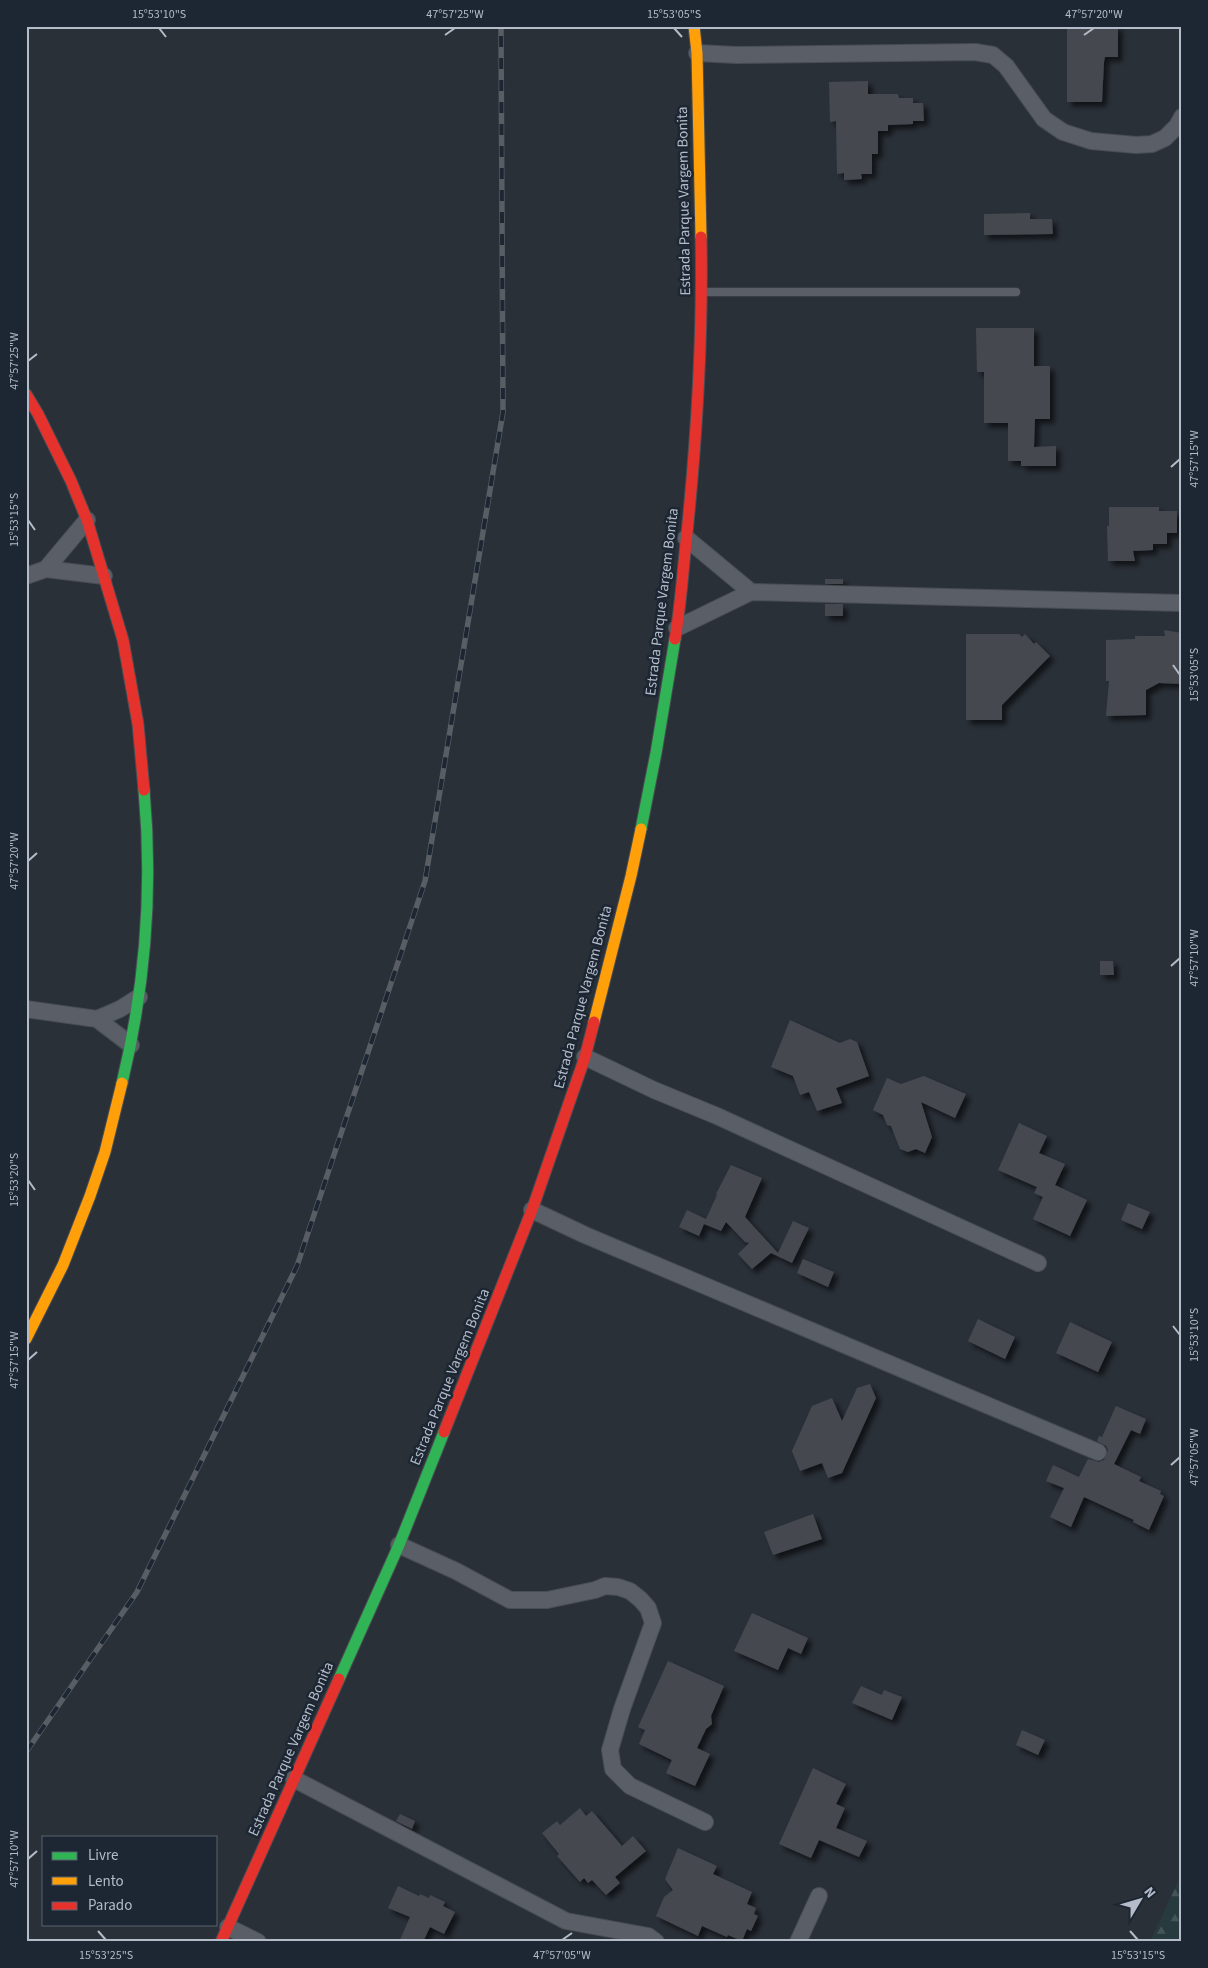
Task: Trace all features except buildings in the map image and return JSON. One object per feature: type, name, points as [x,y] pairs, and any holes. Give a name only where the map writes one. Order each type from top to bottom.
[{"type":"main road","name":"Estrada Parque Vargem Bonita","points":[[224,1935],[399,1545],[532,1210],[585,1057],[631,876],[656,753],[677,628],[696,445],[702,292],[697,53],[694,26]]},
{"type":"main road","points":[[26,394],[59,456],[87,520],[123,640],[136,715],[146,816],[148,883],[139,997],[105,1152],[63,1265],[26,1338]]},
{"type":"street","points":[[697,53],[736,55],[974,52],[993,55],[1006,66],[1044,119],[1063,132],[1091,141],[1136,145],[1152,144],[1165,138],[1182,118]]},
{"type":"street","points":[[46,569],[87,520]]},
{"type":"street","points":[[686,538],[750,592]]},
{"type":"street","points":[[26,576],[46,569],[104,576]]},
{"type":"street","points":[[677,628],[750,592],[1182,603]]},
{"type":"street","points":[[97,1019],[120,1009],[139,997]]},
{"type":"street","points":[[26,1009],[97,1019],[130,1045]]},
{"type":"street","points":[[585,1057],[1038,1263]]},
{"type":"street","points":[[532,1210],[585,1235],[1098,1452]]},
{"type":"street","points":[[399,1545],[456,1571],[510,1600],[547,1600],[595,1590],[605,1586],[618,1587],[640,1599],[648,1608],[653,1623],[622,1709],[610,1750],[613,1769],[630,1786],[705,1822]]},
{"type":"street","points":[[294,1779],[566,1921],[648,1936],[656,1942]]},
{"type":"street","points":[[798,1942],[819,1896]]},
{"type":"street","points":[[224,1935],[258,1942]]},
{"type":"lane","points":[[702,292],[1016,292]]},
{"type":"green space","points":[[1182,1873],[1182,1942],[1150,1942]]},
{"type":"railway","points":[[26,1752],[137,1592],[297,1266],[425,881],[503,412],[501,26]]},
{"type":"traffic: fast","points":[[641,829],[675,639]]},
{"type":"traffic: fast","points":[[122,1083],[136,1011],[145,938],[148,864],[144,790]]},
{"type":"traffic: fast","points":[[339,1679],[399,1545],[444,1432]]},
{"type":"traffic: slow","points":[[694,26],[697,53],[701,237]]},
{"type":"traffic: slow","points":[[594,1022],[641,829]]},
{"type":"traffic: slow","points":[[26,1339],[63,1265],[90,1196],[105,1152],[122,1083]]},
{"type":"traffic: jam","points":[[675,639],[694,459],[700,348],[701,237]]},
{"type":"traffic: jam","points":[[26,394],[71,481],[87,520],[123,640],[138,724],[144,790]]},
{"type":"traffic: jam","points":[[444,1432],[532,1210],[585,1057],[594,1022]]},
{"type":"traffic: jam","points":[[221,1942],[339,1679]]}]
